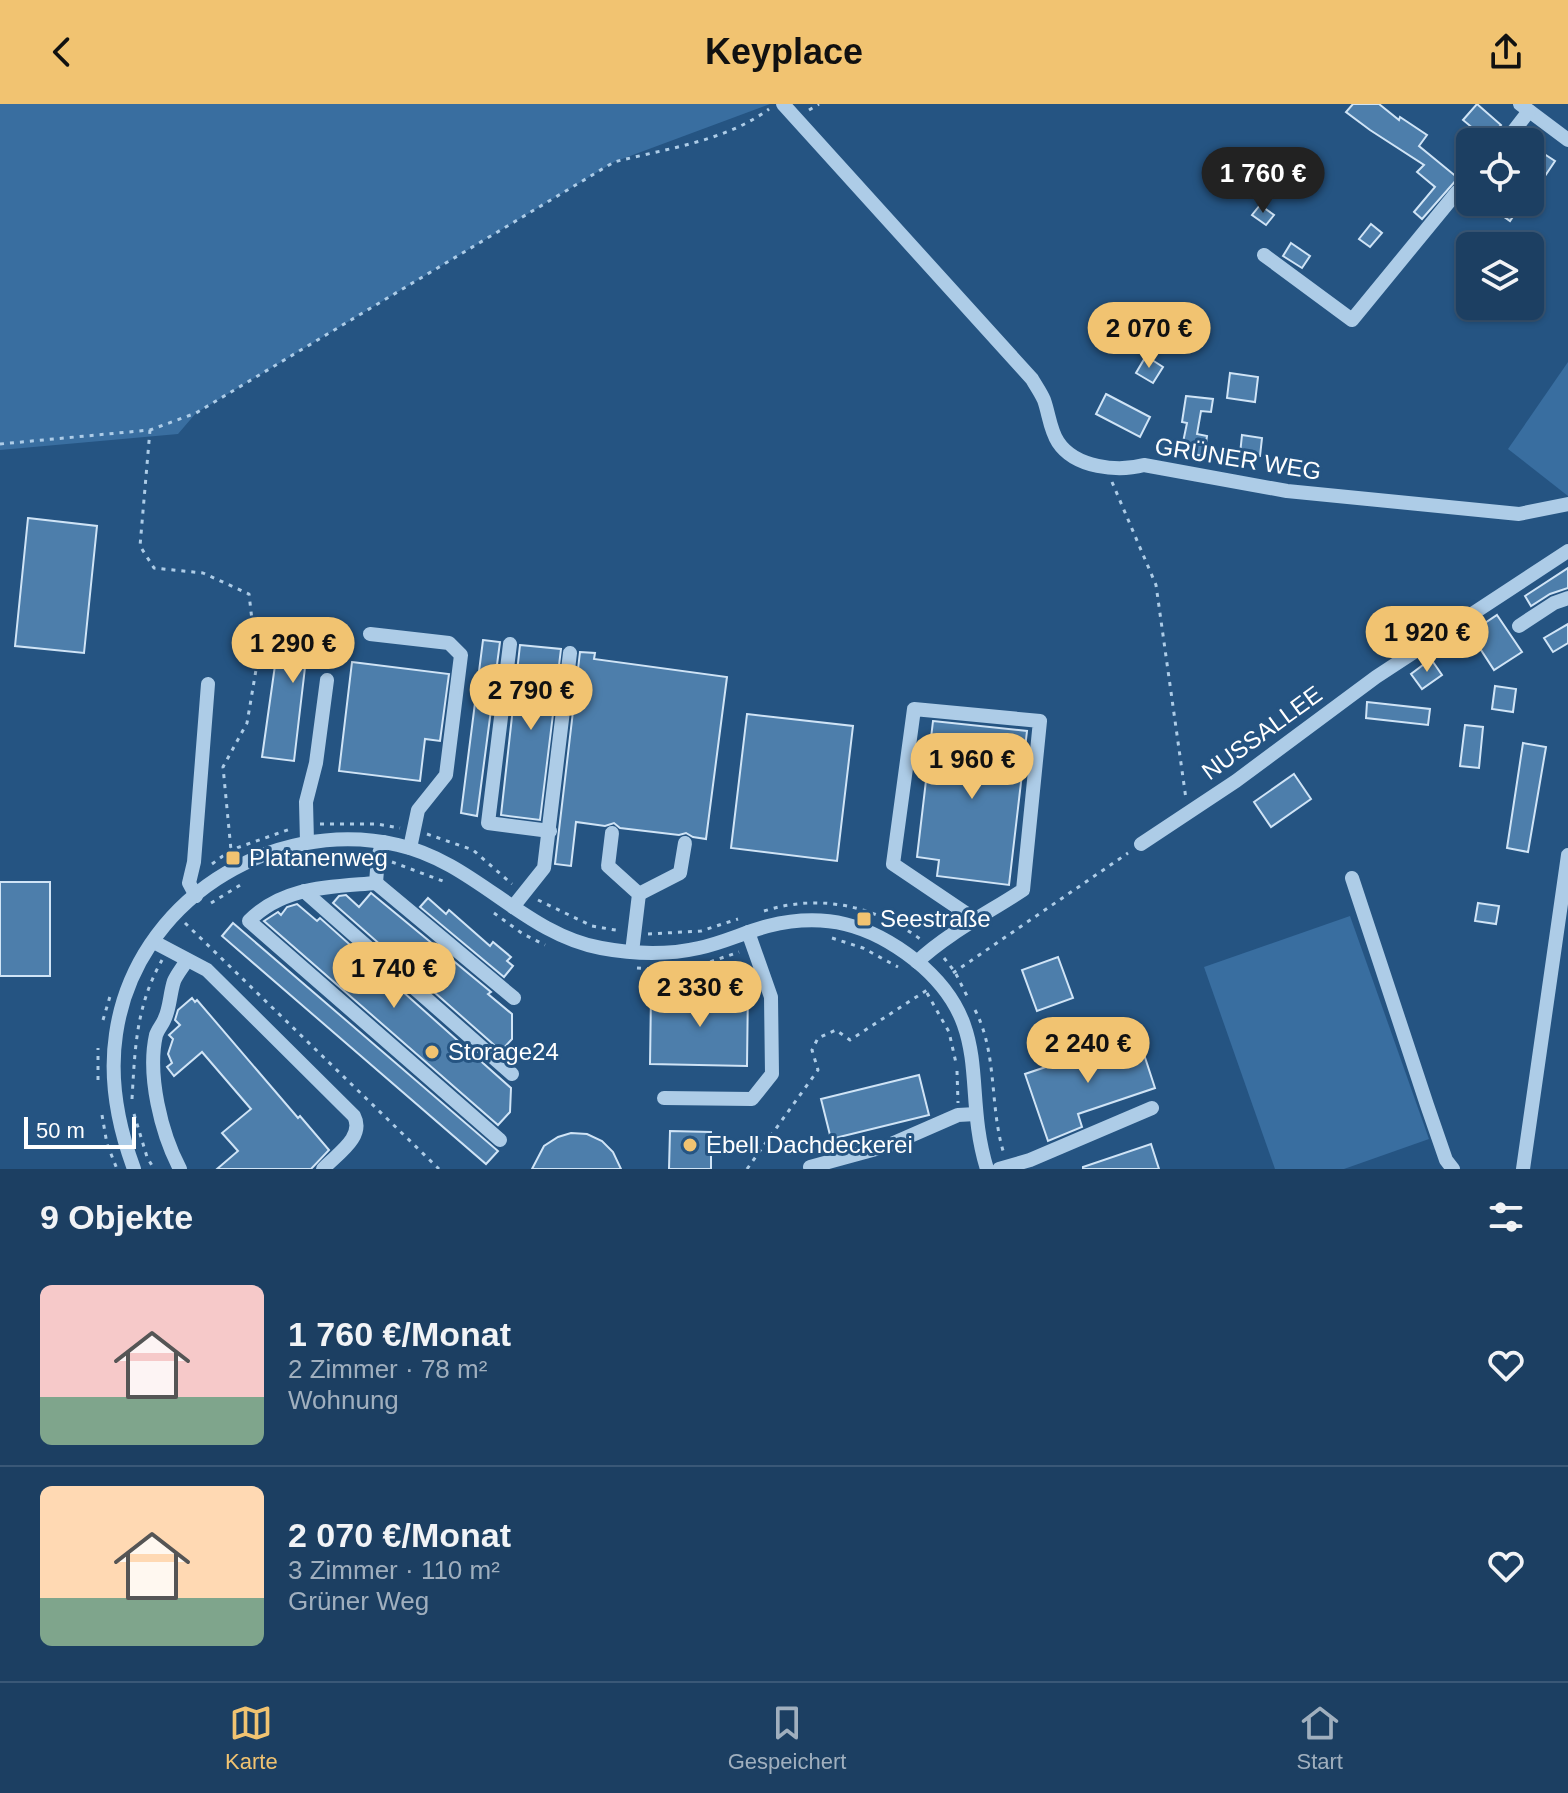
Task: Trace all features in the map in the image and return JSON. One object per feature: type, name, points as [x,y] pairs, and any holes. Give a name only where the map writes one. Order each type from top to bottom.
[{"type":"street","name":"GRÜNER WEG","points":[[783,104],[1032,379],[1043,397],[1059,445],[1080,459],[1100,466],[1127,469],[1144,465],[1287,491],[1519,514],[1568,504]]},
{"type":"street","points":[[1513,128],[1525,108],[1568,140]]},
{"type":"street","points":[[1264,255],[1352,320],[1456,193]]},
{"type":"street","name":"NUSSALLEE","points":[[1141,844],[1236,781],[1376,677],[1568,551]]},
{"type":"street","points":[[1519,626],[1554,603],[1568,598]]},
{"type":"street","points":[[370,634],[449,643],[461,655],[446,775],[418,810],[410,848]]},
{"type":"street","points":[[510,644],[488,823],[550,831]]},
{"type":"street","points":[[513,907],[544,868],[570,653]]},
{"type":"street","points":[[307,842],[306,802],[316,763],[327,680]]},
{"type":"street","points":[[202,901],[189,883],[194,862],[208,684]]},
{"type":"street","points":[[917,962],[932,948],[976,920],[1023,890],[1040,721],[914,709],[893,864],[976,920]]},
{"type":"street","points":[[612,833],[608,866],[639,894]]},
{"type":"street","points":[[134,1169],[121,1133],[115,1097],[115,1043],[128,986],[154,942],[176,910],[202,901],[218,877],[239,865],[272,851],[307,842],[352,838],[410,848],[471,876],[545,927],[599,948],[652,953],[697,949],[748,932],[804,919],[850,924],[887,940],[940,982],[954,1003],[972,1047],[977,1133],[987,1169]]},
{"type":"street","points":[[376,883],[378,857],[383,842]]},
{"type":"street","points":[[639,894],[680,873],[685,843]]},
{"type":"street","points":[[1523,1169],[1567,862]]},
{"type":"street","points":[[1352,878],[1446,1160],[1453,1169]]},
{"type":"street","points":[[500,1140],[249,921],[260,909],[291,893],[376,883],[514,998]]},
{"type":"street","points":[[304,891],[512,1074]]},
{"type":"street","points":[[632,952],[639,894]]},
{"type":"street","points":[[664,1098],[752,1099],[772,1074],[771,997],[748,932]]},
{"type":"street","points":[[154,942],[214,977],[354,1116],[359,1125],[357,1134],[323,1169]]},
{"type":"street","points":[[180,1169],[169,1149],[157,1100],[156,1033],[165,1017],[174,981],[187,960]]},
{"type":"street","points":[[1004,1168],[1152,1108]]},
{"type":"street","points":[[810,1167],[887,1146],[958,1115],[976,1114]]},
{"type":"path","points":[[0,444],[150,430],[196,413],[614,162],[750,123],[775,104]]},
{"type":"path","points":[[150,430],[140,546],[154,568],[203,573],[249,594],[257,664],[247,723],[223,767],[231,850]]},
{"type":"path","points":[[1100,466],[1111,480],[1156,585],[1186,814]]},
{"type":"path","points":[[207,867],[231,850],[259,838],[306,825],[377,824],[443,838],[473,850],[523,893],[592,926],[657,935],[701,931],[739,919]]},
{"type":"path","points":[[747,1169],[818,1070],[812,1050],[818,1038],[836,1030],[850,1040],[1141,844]]},
{"type":"path","points":[[321,857],[378,857],[449,883]]},
{"type":"path","points":[[202,901],[244,882]]},
{"type":"path","points":[[753,914],[797,904],[827,903],[865,908],[904,927],[932,948],[955,972],[988,1043],[995,1127],[1004,1168]]},
{"type":"path","points":[[490,909],[523,934],[550,947]]},
{"type":"path","points":[[176,910],[186,925],[439,1169]]},
{"type":"path","points":[[825,936],[863,948],[898,968]]},
{"type":"path","points":[[672,968],[698,966],[753,947]]},
{"type":"path","points":[[154,1169],[147,1157],[132,1105],[134,1053],[136,1025],[151,979],[168,949]]},
{"type":"path","points":[[633,968],[659,968]]},
{"type":"path","points":[[917,982],[926,991],[949,1032],[957,1065],[958,1115]]},
{"type":"path","points":[[101,1031],[106,1003],[113,989]]},
{"type":"path","points":[[99,1045],[99,1086]]},
{"type":"path","points":[[102,1114],[107,1144],[117,1169]]},
{"type":"shaded area","points":[[0,104],[770,104],[614,162],[196,413],[178,434],[0,450]]},
{"type":"shaded area","points":[[1568,362],[1568,496],[1508,449]]},
{"type":"shaded area","points":[[1350,916],[1429,1139],[1344,1169],[1275,1169],[1204,967]]},
{"type":"building","points":[[1353,104],[1379,104],[1399,120],[1400,117],[1427,135],[1419,146],[1456,176],[1456,180],[1422,219],[1414,212],[1435,187],[1417,172],[1424,165],[1346,112]]},
{"type":"building","points":[[1477,104],[1501,125],[1498,128],[1473,128],[1463,120]]},
{"type":"building","points":[[1544,154],[1555,161],[1544,178]]},
{"type":"building","points":[[1283,171],[1296,180],[1285,196],[1272,188]]},
{"type":"building","points":[[1260,205],[1274,215],[1266,225],[1252,215]]},
{"type":"building","points":[[1371,224],[1382,233],[1370,247],[1359,239]]},
{"type":"building","points":[[1291,243],[1310,256],[1302,268],[1283,256]]},
{"type":"building","points":[[1146,356],[1163,367],[1153,383],[1136,373]]},
{"type":"building","points":[[1230,373],[1258,377],[1255,402],[1227,398]]},
{"type":"building","points":[[1106,394],[1150,417],[1140,437],[1096,414]]},
{"type":"building","points":[[1186,396],[1213,399],[1211,412],[1201,411],[1197,434],[1207,436],[1204,456],[1181,452],[1187,423],[1182,422]]},
{"type":"building","points":[[1242,435],[1262,438],[1260,456],[1240,454]]},
{"type":"building","points":[[28,518],[97,526],[84,653],[15,646]]},
{"type":"building","points":[[1568,568],[1568,588],[1550,594],[1531,606],[1525,596]]},
{"type":"building","points":[[1497,615],[1522,652],[1494,670],[1470,633]]},
{"type":"building","points":[[334,621],[335,654],[306,659],[294,761],[262,757],[280,630]]},
{"type":"building","points":[[1568,624],[1568,643],[1553,652],[1544,638]]},
{"type":"building","points":[[483,640],[500,642],[477,816],[461,813]]},
{"type":"building","points":[[520,645],[561,649],[540,820],[501,815]]},
{"type":"building","points":[[580,652],[595,653],[594,659],[727,677],[706,839],[686,833],[679,835],[620,828],[614,823],[605,826],[576,822],[571,866],[555,864]]},
{"type":"building","points":[[1431,659],[1442,675],[1422,689],[1411,674]]},
{"type":"building","points":[[352,662],[449,674],[440,741],[425,739],[420,781],[339,771]]},
{"type":"building","points":[[1495,686],[1516,689],[1513,712],[1492,709]]},
{"type":"building","points":[[1367,702],[1430,709],[1428,725],[1366,718]]},
{"type":"building","points":[[747,714],[853,726],[837,861],[731,848]]},
{"type":"building","points":[[933,721],[1027,731],[1009,885],[937,876],[939,860],[917,857]]},
{"type":"building","points":[[1465,725],[1483,727],[1479,768],[1460,766]]},
{"type":"building","points":[[1523,743],[1546,747],[1528,852],[1507,848]]},
{"type":"building","points":[[1294,774],[1311,799],[1271,827],[1254,802]]},
{"type":"building","points":[[0,882],[50,882],[50,976],[0,976]]},
{"type":"building","points":[[371,893],[491,992],[488,994],[512,1014],[512,1039],[501,1051],[333,903],[339,896],[346,895],[359,907]]},
{"type":"building","points":[[428,898],[446,914],[449,910],[490,946],[493,942],[511,957],[507,961],[513,966],[504,977],[420,907]]},
{"type":"building","points":[[1478,903],[1499,906],[1496,924],[1475,921]]},
{"type":"building","points":[[297,904],[317,921],[320,918],[511,1088],[510,1112],[498,1125],[264,921],[278,912],[281,915],[287,907]]},
{"type":"building","points":[[233,923],[498,1151],[486,1164],[222,936]]},
{"type":"building","points":[[1058,957],[1073,998],[1037,1011],[1022,970]]},
{"type":"building","points":[[735,985],[748,985],[747,1066],[650,1064],[651,995],[735,996]]},
{"type":"building","points":[[192,998],[329,1150],[311,1169],[217,1169],[238,1151],[222,1133],[251,1109],[202,1052],[174,1076],[167,1067],[172,1063],[168,1054],[173,1039],[169,1035],[180,1025],[175,1020],[178,1010]]},
{"type":"building","points":[[1138,1036],[1155,1088],[1078,1114],[1082,1127],[1048,1141],[1025,1074]]},
{"type":"building","points":[[919,1075],[929,1115],[831,1139],[821,1099]]},
{"type":"building","name":"Ebell Dachdeckerei","points":[[670,1131],[711,1132],[711,1169],[669,1169]]},
{"type":"building","points":[[571,1133],[587,1134],[602,1141],[613,1152],[621,1169],[532,1169],[544,1146]]},
{"type":"building","points":[[1151,1144],[1159,1169],[1083,1169],[1083,1167]]},
{"type":"place","name":"Platanenweg","points":[[233,858]]},
{"type":"place","name":"Seestraße","points":[[864,919]]},
{"type":"place","name":"Storage24","points":[[432,1052]]},
{"type":"place","name":"Ebell Dachdeckerei","points":[[690,1145]]}]
